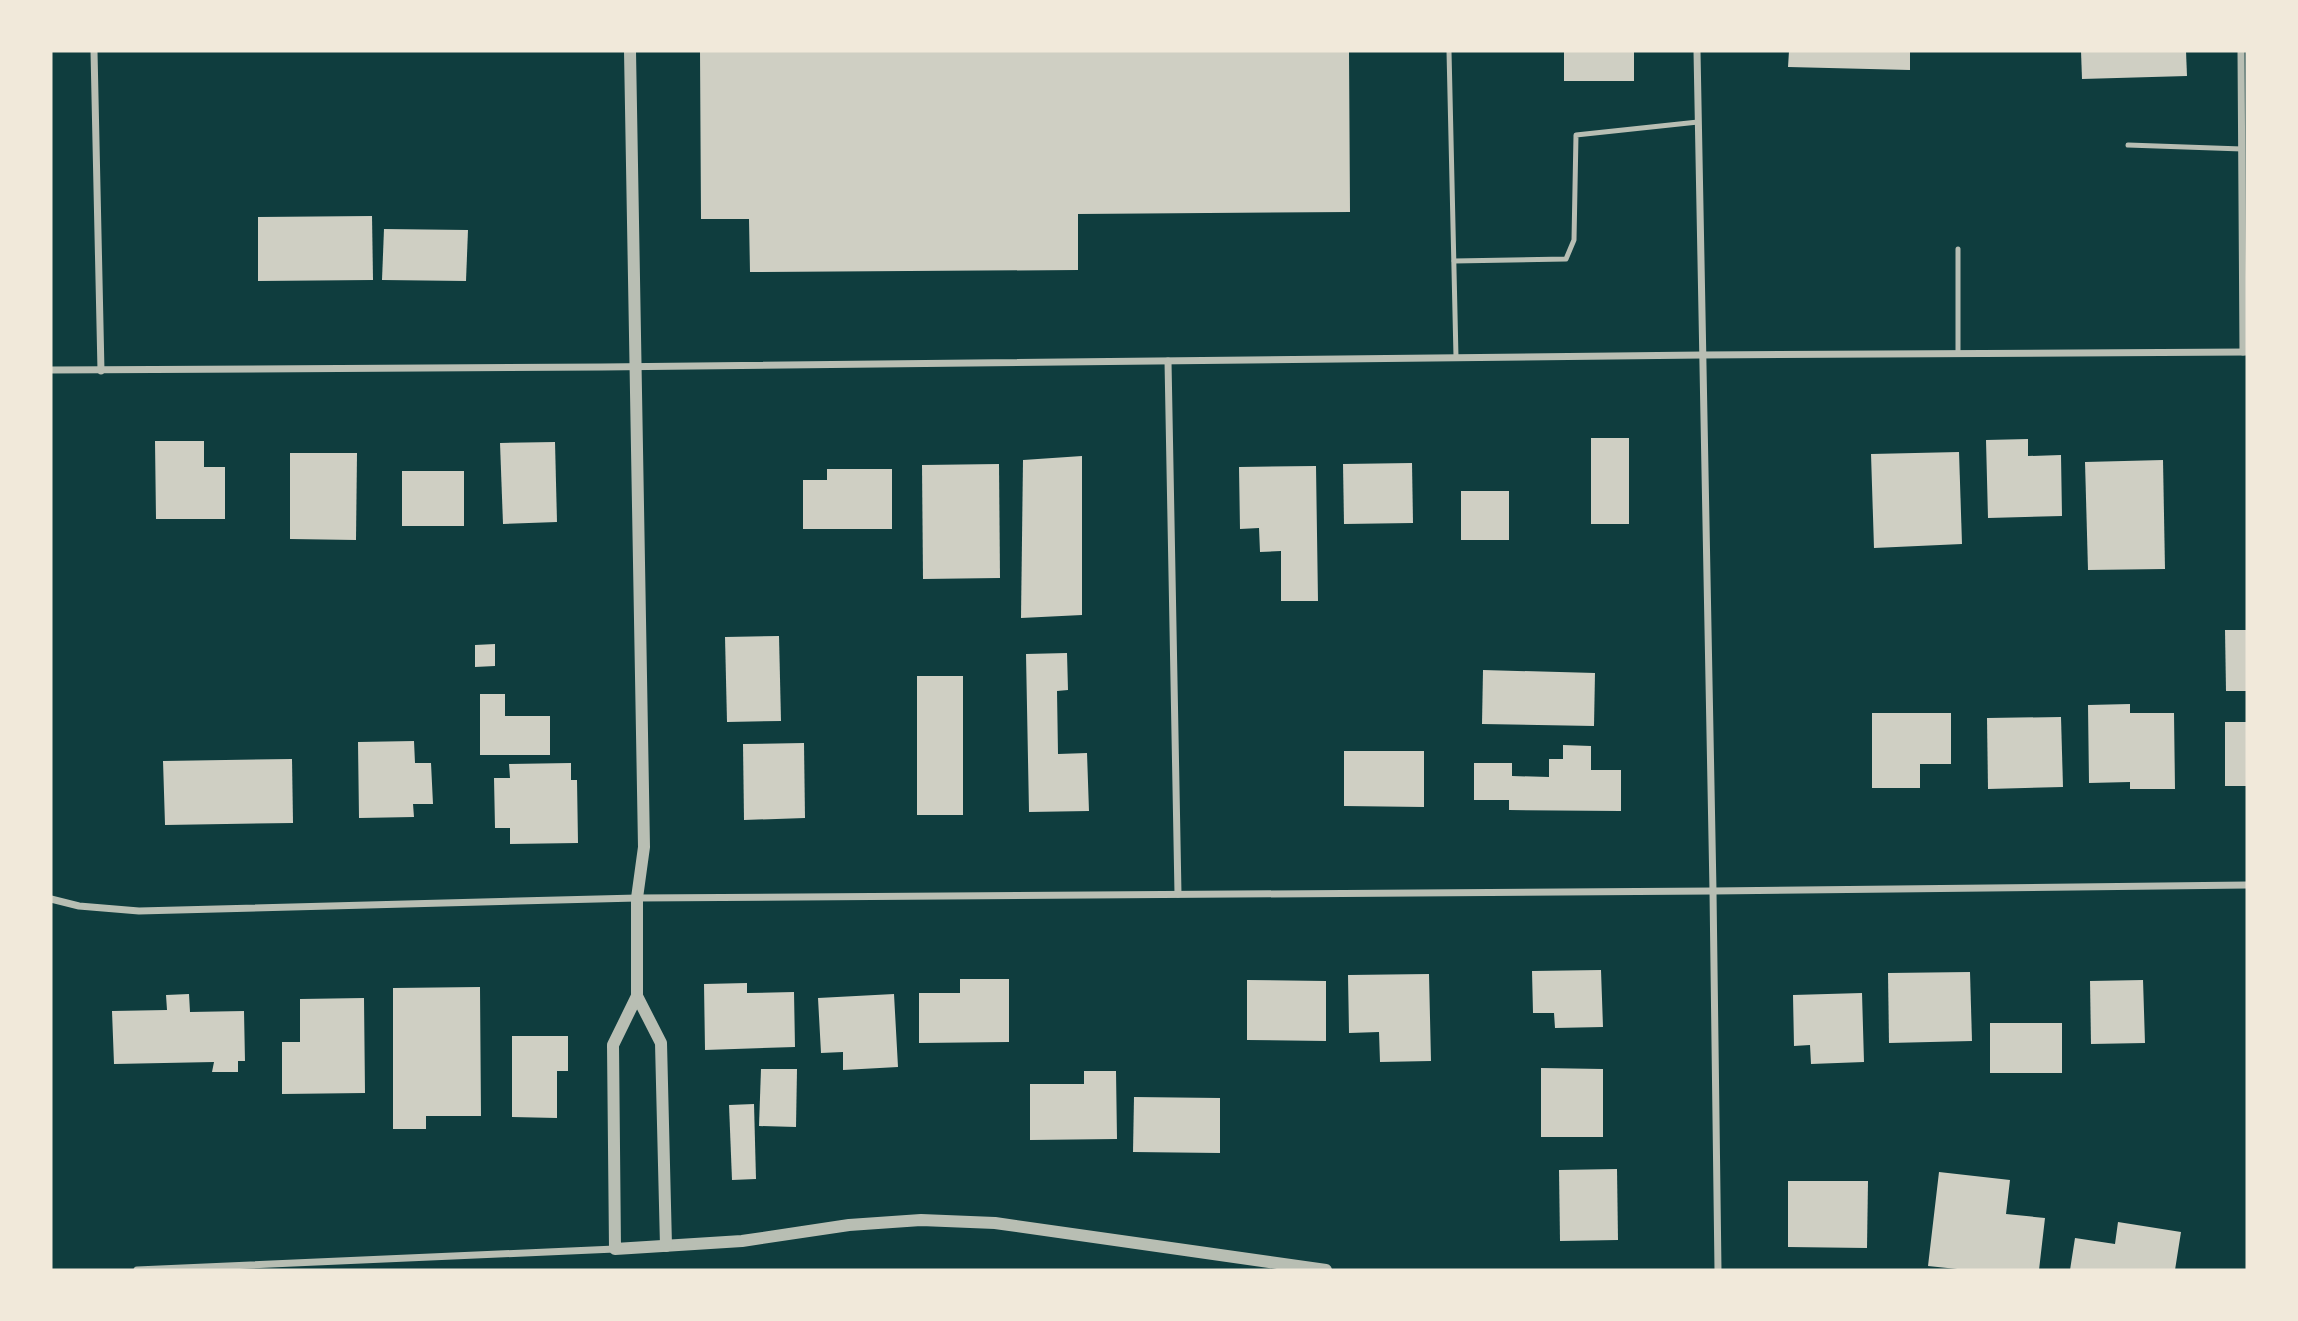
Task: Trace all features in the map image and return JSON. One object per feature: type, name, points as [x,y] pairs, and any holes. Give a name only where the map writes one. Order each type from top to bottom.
[{"type":"street","points":[[94,51],[101,371]]},
{"type":"street","points":[[615,1249],[614,1045],[637,996],[637,898],[644,847],[631,51]]},
{"type":"street","points":[[1698,51],[1718,1270]]},
{"type":"street","points":[[51,370],[2245,352],[2241,51]]},
{"type":"street","points":[[1168,360],[1178,894]]},
{"type":"street","points":[[51,899],[79,906],[139,911],[637,898],[2247,885]]},
{"type":"street","points":[[637,996],[661,1044],[666,1246]]},
{"type":"street","points":[[136,1270],[666,1246],[742,1241],[849,1226],[933,1220],[995,1223],[1326,1270]]},
{"type":"lane","points":[[1449,51],[1455,357]]},
{"type":"lane","points":[[1454,261],[1566,259],[1574,240],[1576,135],[1698,122]]},
{"type":"lane","points":[[2128,145],[2242,149]]},
{"type":"lane","points":[[1958,249],[1958,354]]},
{"type":"building","points":[[700,51],[1349,51],[1350,212],[1078,214],[1078,270],[750,272],[749,219],[701,219]]},
{"type":"building","points":[[1564,51],[1634,51],[1634,81],[1564,81]]},
{"type":"building","points":[[1789,51],[1910,51],[1910,70],[1788,67]]},
{"type":"building","points":[[2081,51],[2186,51],[2187,76],[2082,79]]},
{"type":"building","points":[[372,216],[373,280],[258,281],[258,217]]},
{"type":"building","points":[[384,229],[468,230],[466,281],[382,280]]},
{"type":"building","points":[[1591,438],[1629,438],[1629,524],[1591,524]]},
{"type":"building","points":[[2028,439],[2028,456],[2061,455],[2062,516],[1988,518],[1986,440]]},
{"type":"building","points":[[155,441],[204,441],[204,467],[225,467],[225,519],[156,519]]},
{"type":"building","points":[[555,442],[557,522],[503,524],[500,443]]},
{"type":"building","points":[[1959,452],[1962,544],[1874,548],[1871,454]]},
{"type":"building","points":[[290,453],[357,453],[356,540],[290,539]]},
{"type":"building","points":[[1082,456],[1082,615],[1021,618],[1023,460]]},
{"type":"building","points":[[2163,460],[2165,569],[2088,570],[2085,462]]},
{"type":"building","points":[[1412,463],[1413,523],[1344,524],[1343,464]]},
{"type":"building","points":[[999,464],[1000,578],[923,579],[922,465]]},
{"type":"building","points":[[1316,466],[1318,601],[1281,601],[1281,551],[1260,552],[1259,528],[1240,529],[1239,467]]},
{"type":"building","points":[[827,469],[892,469],[892,529],[803,529],[803,480],[827,480]]},
{"type":"building","points":[[402,471],[464,471],[464,526],[402,526]]},
{"type":"building","points":[[1461,491],[1509,491],[1509,540],[1461,540]]},
{"type":"building","points":[[2225,630],[2247,630],[2247,691],[2226,691]]},
{"type":"building","points":[[779,636],[781,721],[727,722],[725,637]]},
{"type":"building","points":[[495,644],[495,666],[475,667],[475,645]]},
{"type":"building","points":[[1067,653],[1068,690],[1057,691],[1058,754],[1087,753],[1089,811],[1029,812],[1026,654]]},
{"type":"building","points":[[1483,670],[1595,673],[1594,726],[1482,724]]},
{"type":"building","points":[[917,676],[963,676],[963,815],[917,815]]},
{"type":"building","points":[[480,694],[505,694],[505,716],[550,716],[550,755],[480,755]]},
{"type":"building","points":[[2130,704],[2130,713],[2174,713],[2175,789],[2130,789],[2130,782],[2089,783],[2088,705]]},
{"type":"building","points":[[1872,713],[1951,713],[1951,764],[1920,764],[1920,788],[1872,788]]},
{"type":"building","points":[[2061,717],[2063,787],[1988,789],[1987,718]]},
{"type":"building","points":[[2225,722],[2247,722],[2247,786],[2225,786]]},
{"type":"building","points":[[414,741],[415,763],[431,763],[433,804],[413,804],[414,817],[359,818],[358,742]]},
{"type":"building","points":[[804,743],[805,818],[744,820],[743,744]]},
{"type":"building","points":[[1563,745],[1591,746],[1591,770],[1621,770],[1621,811],[1509,810],[1509,800],[1474,800],[1474,763],[1512,763],[1512,776],[1549,777],[1549,759],[1563,759]]},
{"type":"building","points":[[1344,751],[1424,751],[1424,807],[1344,806]]},
{"type":"building","points":[[292,759],[293,823],[165,825],[163,761]]},
{"type":"building","points":[[571,763],[571,780],[577,780],[578,843],[510,844],[510,828],[495,828],[494,778],[510,778],[509,764]]},
{"type":"building","points":[[1601,970],[1603,1027],[1555,1028],[1554,1013],[1533,1013],[1532,971]]},
{"type":"building","points":[[1970,972],[1972,1041],[1889,1043],[1888,973]]},
{"type":"building","points":[[1429,974],[1431,1061],[1380,1062],[1379,1032],[1349,1033],[1348,975]]},
{"type":"building","points":[[960,979],[1009,979],[1009,1042],[919,1043],[919,993],[960,993]]},
{"type":"building","points":[[1247,980],[1326,981],[1326,1041],[1247,1040]]},
{"type":"building","points":[[2143,980],[2145,1043],[2091,1044],[2090,981]]},
{"type":"building","points":[[747,983],[747,993],[794,992],[795,1047],[705,1050],[704,984]]},
{"type":"building","points":[[480,987],[481,1116],[426,1116],[426,1129],[393,1129],[393,988]]},
{"type":"building","points":[[1862,993],[1864,1062],[1811,1064],[1810,1045],[1794,1046],[1793,995]]},
{"type":"building","points":[[189,994],[190,1012],[244,1011],[245,1061],[238,1061],[238,1072],[212,1072],[214,1062],[114,1064],[112,1011],[167,1010],[166,995]]},
{"type":"building","points":[[894,994],[898,1067],[843,1070],[843,1052],[821,1053],[818,998]]},
{"type":"building","points":[[364,998],[365,1093],[282,1094],[282,1042],[300,1042],[300,999]]},
{"type":"building","points":[[1990,1023],[2062,1023],[2062,1073],[1990,1073]]},
{"type":"building","points":[[512,1036],[568,1036],[568,1071],[557,1071],[557,1118],[512,1117]]},
{"type":"building","points":[[1541,1068],[1603,1069],[1603,1137],[1541,1137]]},
{"type":"building","points":[[761,1069],[797,1069],[796,1127],[759,1126]]},
{"type":"building","points":[[1084,1071],[1116,1071],[1117,1139],[1030,1140],[1030,1084],[1084,1084]]},
{"type":"building","points":[[1134,1097],[1220,1098],[1220,1153],[1133,1152]]},
{"type":"building","points":[[754,1104],[756,1179],[732,1180],[729,1105]]},
{"type":"building","points":[[1617,1169],[1618,1240],[1560,1241],[1559,1170]]},
{"type":"building","points":[[1939,1172],[2010,1180],[2006,1214],[2045,1218],[2039,1270],[1967,1270],[1928,1266]]},
{"type":"building","points":[[1788,1181],[1868,1181],[1867,1248],[1788,1247]]},
{"type":"building","points":[[2118,1222],[2181,1232],[2175,1270],[2070,1270],[2075,1238],[2115,1244]]}]
